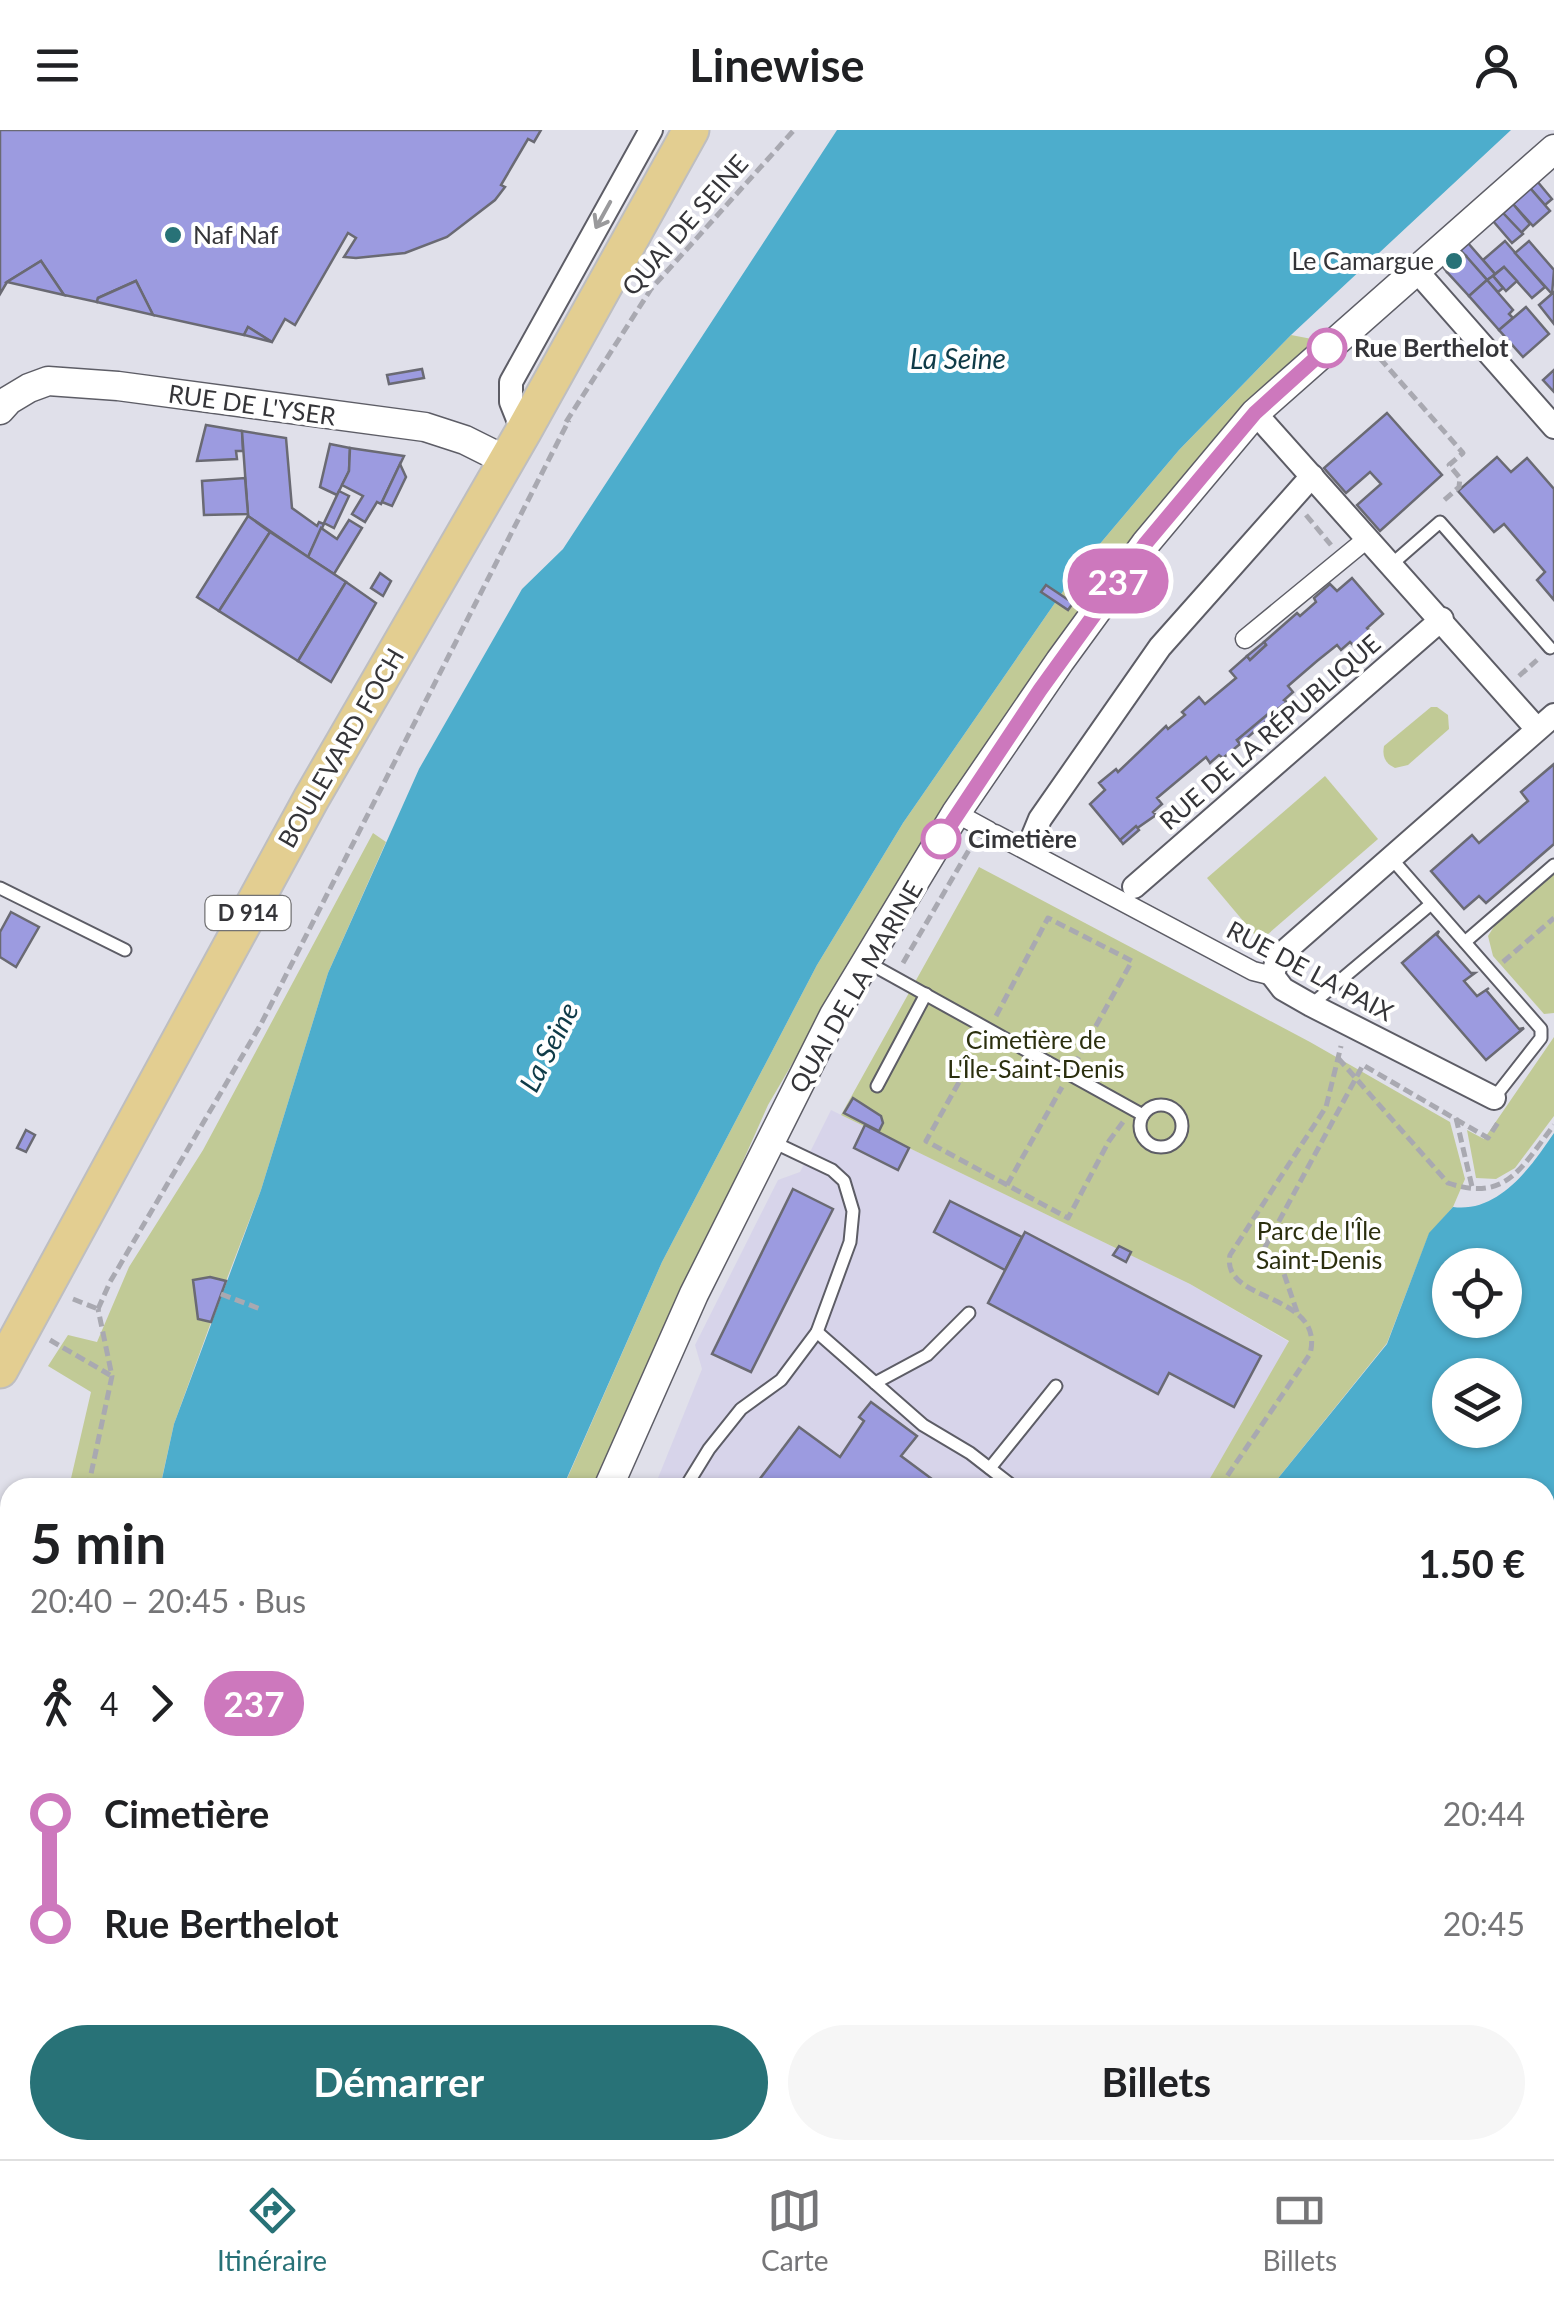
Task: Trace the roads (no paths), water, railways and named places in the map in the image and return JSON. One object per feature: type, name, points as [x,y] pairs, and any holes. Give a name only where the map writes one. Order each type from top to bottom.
[{"type":"main road","name":"BOULEVARD FOCH","points":[[0,1370],[274,867],[691,130]]},
{"type":"street","points":[[515,446],[511,382],[651,130]]},
{"type":"street","name":"QUAI DE LA MARINE","points":[[612,1478],[694,1294],[834,1015],[956,813],[1146,543],[1255,413],[1554,148]]},
{"type":"street","points":[[1416,269],[1554,427]]},
{"type":"street","name":"RUE DE L'YSER","points":[[0,410],[29,388],[48,381],[118,386],[425,427],[465,440],[515,446]]},
{"type":"street","points":[[1255,413],[1503,690],[1546,722],[1285,951],[1273,976]]},
{"type":"street","points":[[1034,836],[1040,819],[1160,646],[1312,476]]},
{"type":"street","points":[[1244,639],[1368,538]]},
{"type":"street","name":"RUE DE LA RÉPUBLIQUE","points":[[1134,887],[1442,619]]},
{"type":"street","name":"RUE DE LA PAIX","points":[[956,813],[1254,970],[1273,976],[1282,989],[1311,1006],[1500,1104]]},
{"type":"lane","points":[[1392,564],[1440,522],[1550,648]]},
{"type":"lane","points":[[1391,858],[1542,1033],[1500,1104]]},
{"type":"lane","points":[[1464,942],[1554,865]]},
{"type":"lane","points":[[0,888],[125,950]]},
{"type":"lane","points":[[1311,1006],[1431,904]]},
{"type":"lane","points":[[866,961],[1144,1115]]},
{"type":"lane","points":[[877,1086],[926,994]]},
{"type":"lane","points":[[691,1478],[741,1409],[780,1380],[818,1332],[850,1242],[854,1211],[844,1181],[832,1170],[770,1141]]},
{"type":"lane","points":[[875,1383],[927,1355],[969,1314]]},
{"type":"lane","points":[[818,1332],[924,1425],[1002,1478]]},
{"type":"lane","points":[[990,1468],[1056,1386]]},
{"type":"water","name":"La Seine","points":[[837,130],[1511,130],[1291,335],[1179,450],[1077,571],[903,823],[817,965],[662,1262],[567,1478],[162,1478],[174,1424],[261,1190],[328,973],[419,769],[522,589],[563,549]]},
{"type":"water","points":[[1554,1133],[1554,1478],[1278,1478],[1387,1344],[1429,1233],[1453,1207],[1485,1203],[1512,1185]]},
{"type":"place","name":"Naf Naf","points":[[173,235]]},
{"type":"place","name":"Le Camargue","points":[[1454,261]]},
{"type":"place","name":"Rue Berthelot","points":[[1327,348]]},
{"type":"place","name":"Cimetière","points":[[941,839]]},
{"type":"park label","name":"Cimetière de L'Île-Saint-Denis","points":[[1036,1054]]},
{"type":"park label","name":"Parc de l'Île Saint-Denis","points":[[1319,1246]]}]
